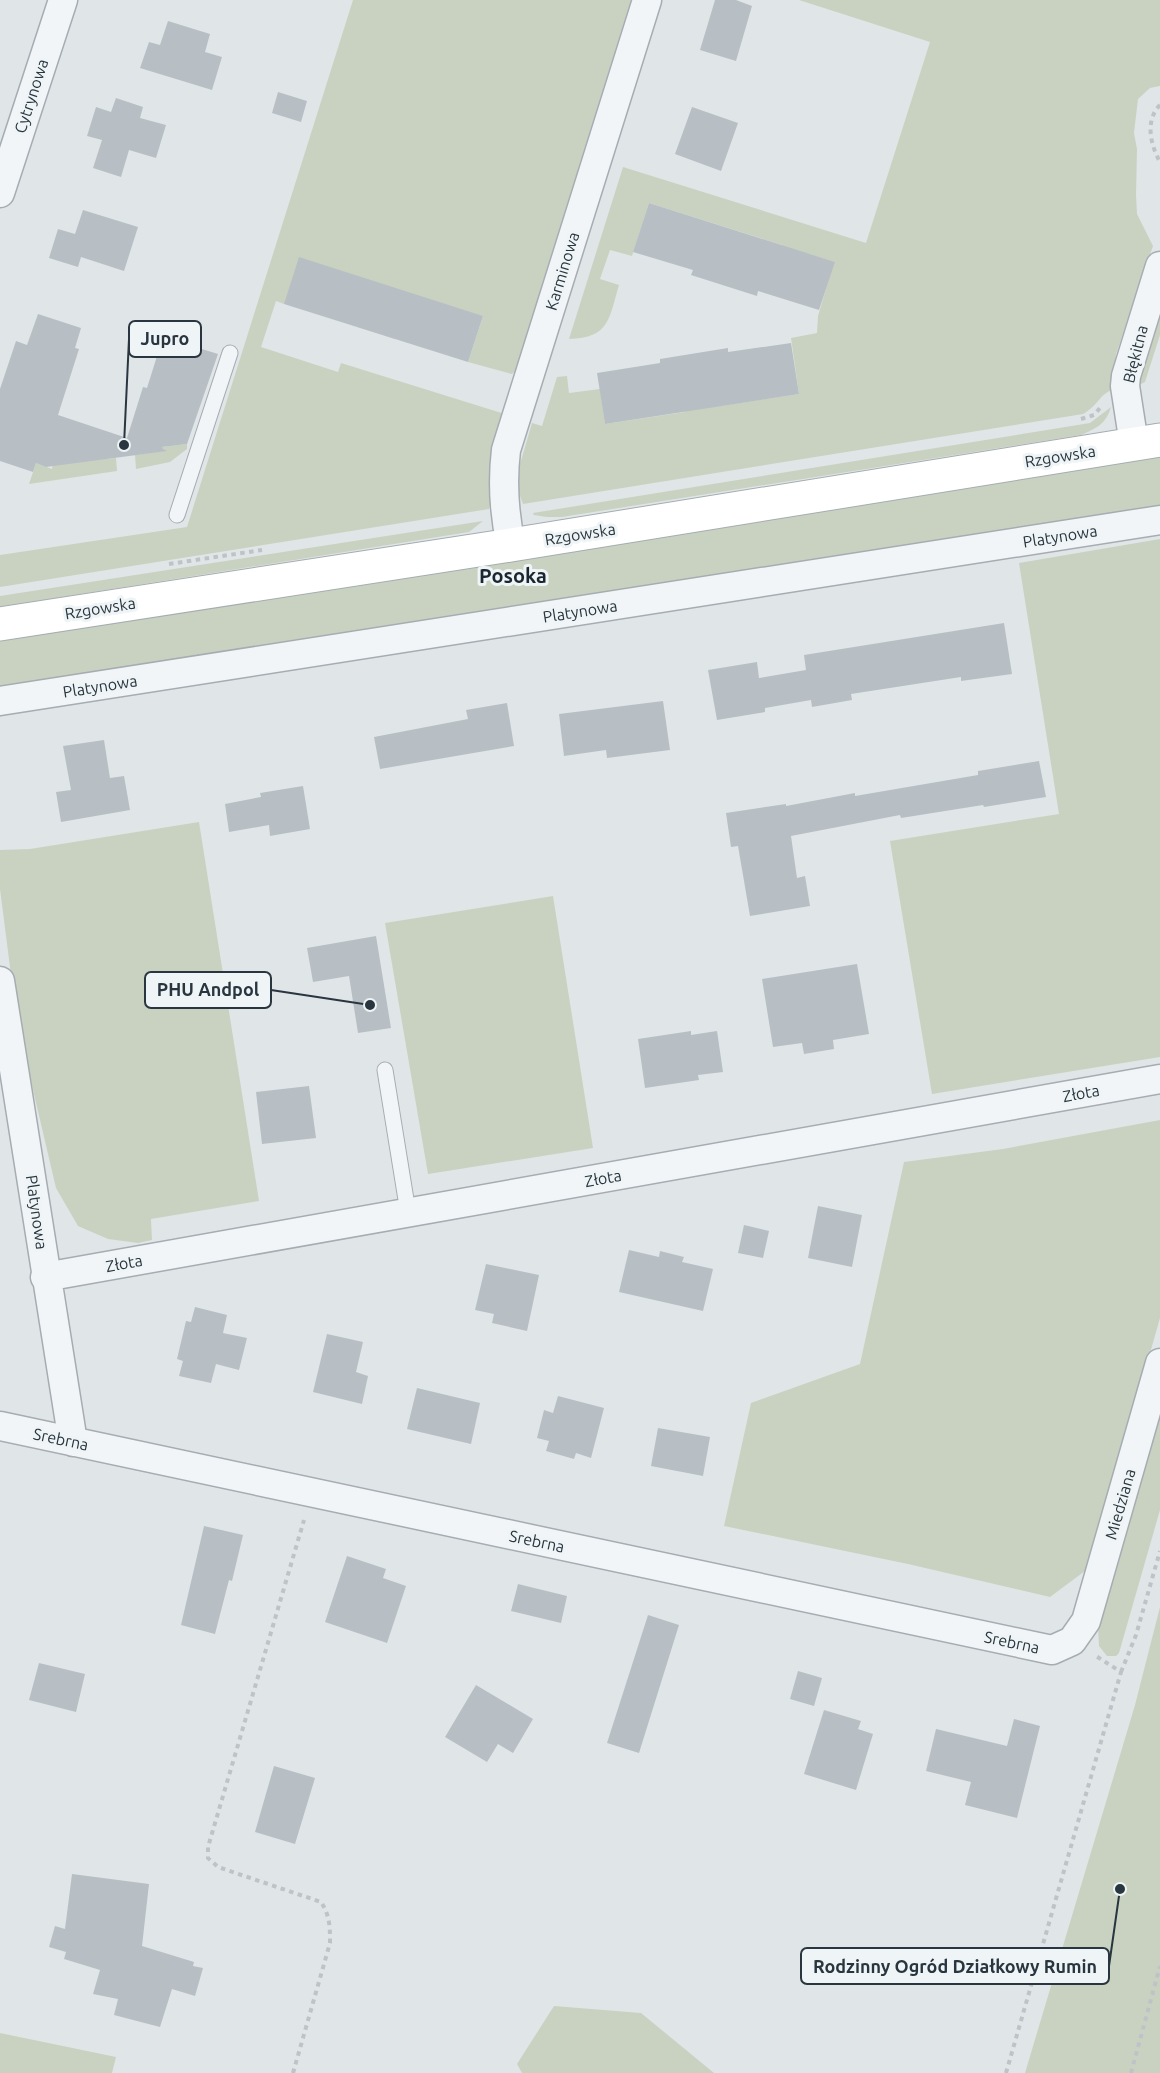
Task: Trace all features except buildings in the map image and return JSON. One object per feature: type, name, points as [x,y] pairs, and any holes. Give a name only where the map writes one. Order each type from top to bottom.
[{"type":"street","name":"Cytrynowa","points":[[0,193],[63,0]]},
{"type":"street","name":"Karminowa","points":[[511,545],[504,513],[503,482],[506,450],[647,0]]},
{"type":"street","name":"Błękitna","points":[[1147,442],[1126,397],[1126,376],[1160,266]]},
{"type":"street","name":"Rzgowska","points":[[0,624],[511,545],[1147,442]]},
{"type":"street","name":"Platynowa","points":[[0,701],[1160,520]]},
{"type":"street","name":"Platynowa","points":[[0,981],[31,1168],[45,1277],[73,1442]]},
{"type":"street","name":"Złota","points":[[45,1277],[1160,1079]]},
{"type":"street","name":"Miedziana","points":[[1072,1641],[1086,1621],[1160,1363]]},
{"type":"street","name":"Srebrna","points":[[0,1426],[1052,1650],[1072,1641]]},
{"type":"lane","points":[[177,515],[230,353]]},
{"type":"lane","points":[[384,1070],[408,1212]]},
{"type":"path","points":[[1160,105],[1150,122],[1151,143],[1160,162]]},
{"type":"path","points":[[1072,420],[1094,415],[1107,402],[1126,397]]},
{"type":"path","points":[[158,566],[273,548]]},
{"type":"path","points":[[293,2073],[330,1943],[328,1913],[321,1902],[218,1867],[208,1858],[208,1847],[312,1493]]},
{"type":"path","points":[[1006,2073],[1120,1672],[1136,1635],[1160,1551]]},
{"type":"path","points":[[1072,1641],[1120,1672]]},
{"type":"path","points":[[1131,2073],[1160,1966]]},
{"type":"green space","points":[[353,0],[631,0],[543,281],[520,367],[512,374],[468,362],[483,316],[395,339],[358,327],[373,281],[284,304],[276,301],[261,347],[338,372],[341,363],[508,415],[489,509],[0,587],[0,555],[187,527]]},
{"type":"green space","points":[[799,0],[1160,0],[1160,86],[1150,88],[1138,99],[1134,133],[1137,149],[1137,214],[1153,246],[1116,354],[1113,390],[1105,394],[1083,414],[523,504],[516,478],[532,423],[542,426],[557,377],[567,376],[569,393],[600,389],[605,424],[685,412],[679,376],[720,406],[799,394],[791,338],[817,333],[818,316],[834,262],[809,254],[781,250],[782,245],[649,203],[632,256],[610,250],[600,279],[619,285],[606,324],[593,335],[569,339],[623,167],[866,243],[930,42]]},
{"type":"green space","points":[[1160,312],[1160,335],[1145,382],[1139,385],[1140,372]]},
{"type":"green space","points":[[1111,407],[1100,425],[1081,435],[562,517],[547,517],[533,513],[1090,423]]},
{"type":"green space","points":[[187,444],[187,449],[170,462],[136,469],[135,455],[162,451],[162,447]]},
{"type":"green space","points":[[1160,452],[1160,511],[0,690],[0,639]]},
{"type":"green space","points":[[116,458],[117,471],[29,484],[36,463],[52,469],[53,463]]},
{"type":"green space","points":[[483,521],[469,532],[0,607],[0,596]]},
{"type":"green space","points":[[1160,539],[1160,1057],[932,1094],[890,841],[1059,814],[1019,563]]},
{"type":"green space","points":[[199,822],[259,1201],[151,1219],[152,1240],[138,1243],[108,1239],[78,1226],[56,1188],[33,1090],[11,975],[0,889],[0,850],[30,849]]},
{"type":"green space","points":[[553,896],[593,1148],[428,1174],[385,923]]},
{"type":"green space","points":[[1160,1120],[1160,1318],[1089,1568],[1050,1597],[908,1564],[724,1526],[751,1403],[860,1364],[904,1162],[1003,1149]]},
{"type":"green space","points":[[1160,1407],[1160,1510],[1119,1653],[1116,1656],[1107,1656],[1099,1646],[1098,1626]]},
{"type":"green space","points":[[1160,1607],[1160,2073],[1025,2073],[1135,1705]]},
{"type":"green space","points":[[554,2006],[641,2013],[714,2073],[522,2073],[517,2064]]},
{"type":"green space","points":[[0,2033],[116,2057],[112,2073],[0,2073]]},
{"type":"place","name":"Jupro","points":[[124,445]]},
{"type":"place","name":"PHU Andpol","points":[[370,1005]]},
{"type":"place","name":"Rodzinny Ogród Działkowy Rumin","points":[[1120,1889]]},
{"type":"district","name":"Posoka","points":[[513,576]]}]
